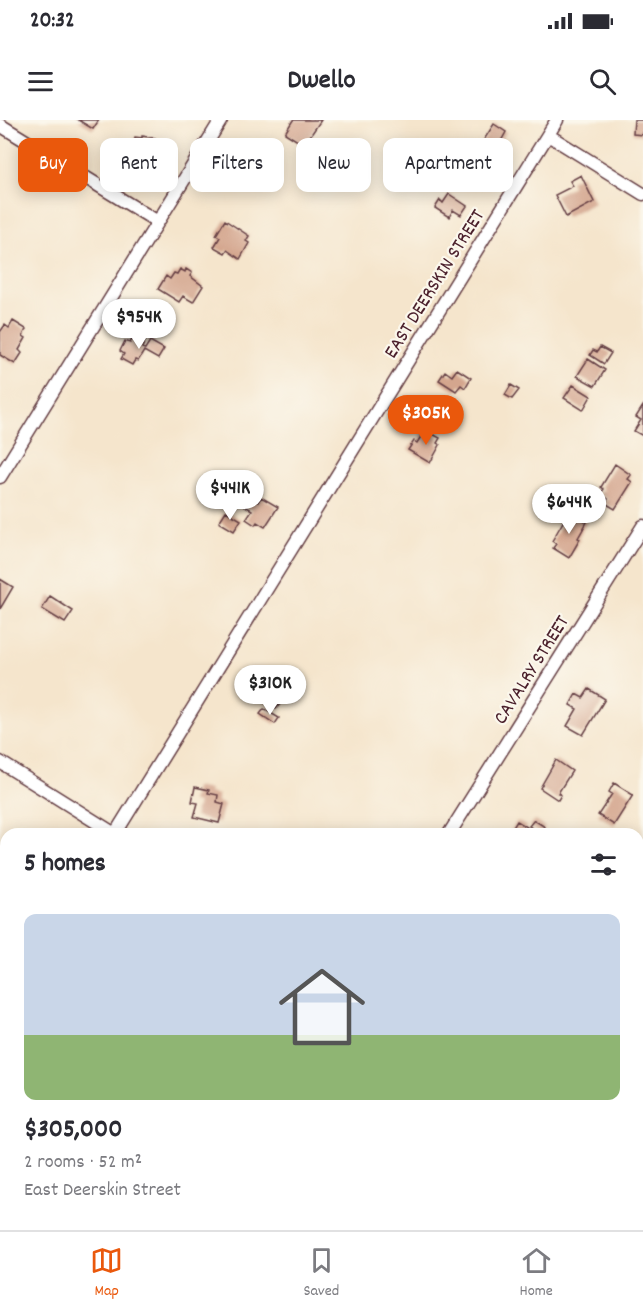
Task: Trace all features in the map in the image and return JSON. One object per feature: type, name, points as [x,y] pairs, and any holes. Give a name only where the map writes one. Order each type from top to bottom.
[{"type":"street","points":[[0,477],[221,120]]},
{"type":"street","name":"EAST DEERSKIN STREET","points":[[119,828],[557,120]]},
{"type":"street","points":[[0,125],[158,222]]},
{"type":"street","points":[[548,135],[643,194]]},
{"type":"street","name":"CAVALRY STREET","points":[[453,828],[643,526]]},
{"type":"street","points":[[0,762],[105,828]]},
{"type":"building","points":[[78,120],[99,120],[93,129]]},
{"type":"building","points":[[293,120],[321,120],[309,138],[296,138],[296,140],[285,133]]},
{"type":"building","points":[[634,120],[643,120],[643,135],[633,134]]},
{"type":"building","points":[[494,124],[506,132],[503,138],[485,138]]},
{"type":"building","points":[[581,175],[594,202],[566,217],[555,195],[573,186],[570,181]]},
{"type":"building","points":[[449,194],[467,206],[461,215],[453,210],[449,217],[435,208],[440,200],[443,203]]},
{"type":"building","points":[[225,220],[249,236],[246,241],[249,243],[240,259],[227,250],[225,253],[214,247],[220,237],[216,235]]},
{"type":"building","points":[[180,269],[185,272],[186,269],[192,273],[190,276],[203,286],[193,302],[183,296],[179,302],[158,289],[166,276],[170,279]]},
{"type":"building","points":[[13,321],[26,329],[23,336],[26,338],[19,350],[22,353],[15,364],[0,355],[0,332],[5,325],[9,328]]},
{"type":"building","points":[[136,333],[146,339],[142,348],[145,349],[150,341],[164,349],[158,359],[144,351],[138,361],[135,360],[132,365],[121,359],[124,354],[120,351],[125,341],[130,343]]},
{"type":"building","points":[[600,347],[611,353],[604,364],[590,355],[593,350],[597,352]]},
{"type":"building","points":[[588,359],[605,370],[595,386],[577,376]]},
{"type":"building","points":[[457,369],[471,378],[465,388],[461,385],[456,391],[439,380],[445,371],[452,376]]},
{"type":"building","points":[[511,385],[519,390],[512,399],[505,395]]},
{"type":"building","points":[[573,385],[591,396],[583,410],[564,398]]},
{"type":"building","points":[[643,406],[643,436],[634,431],[641,420],[636,417]]},
{"type":"building","points":[[425,430],[440,438],[437,443],[440,445],[430,463],[408,450],[414,441],[417,443]]},
{"type":"building","points":[[615,464],[631,475],[628,479],[632,482],[615,509],[605,503],[608,499],[600,494],[604,489],[601,487]]},
{"type":"building","points":[[250,497],[258,502],[261,497],[278,507],[265,527],[257,522],[255,525],[246,519],[252,510],[245,506]]},
{"type":"building","points":[[226,511],[241,520],[234,531],[219,522]]},
{"type":"building","points":[[567,515],[575,520],[577,516],[587,522],[569,558],[553,548],[556,544],[552,541]]},
{"type":"building","points":[[0,579],[13,587],[0,609]]},
{"type":"building","points":[[50,596],[73,611],[65,623],[42,609]]},
{"type":"building","points":[[276,671],[291,681],[277,703],[280,704],[276,709],[259,698],[266,687],[264,685],[271,674],[273,676]]},
{"type":"building","points":[[589,689],[605,699],[583,735],[567,726],[577,709],[570,705],[576,694],[583,698]]},
{"type":"building","points":[[264,709],[279,718],[275,724],[260,714]]},
{"type":"building","points":[[556,760],[572,771],[558,793],[561,795],[558,800],[540,788]]},
{"type":"building","points":[[614,783],[633,795],[614,825],[598,815],[612,794],[609,792]]},
{"type":"building","points":[[195,787],[218,795],[217,802],[224,804],[219,823],[194,817],[198,803],[192,802]]},
{"type":"building","points":[[534,820],[545,827],[532,828],[529,826]]},
{"type":"building","points":[[517,821],[527,827],[526,828],[513,828]]}]
